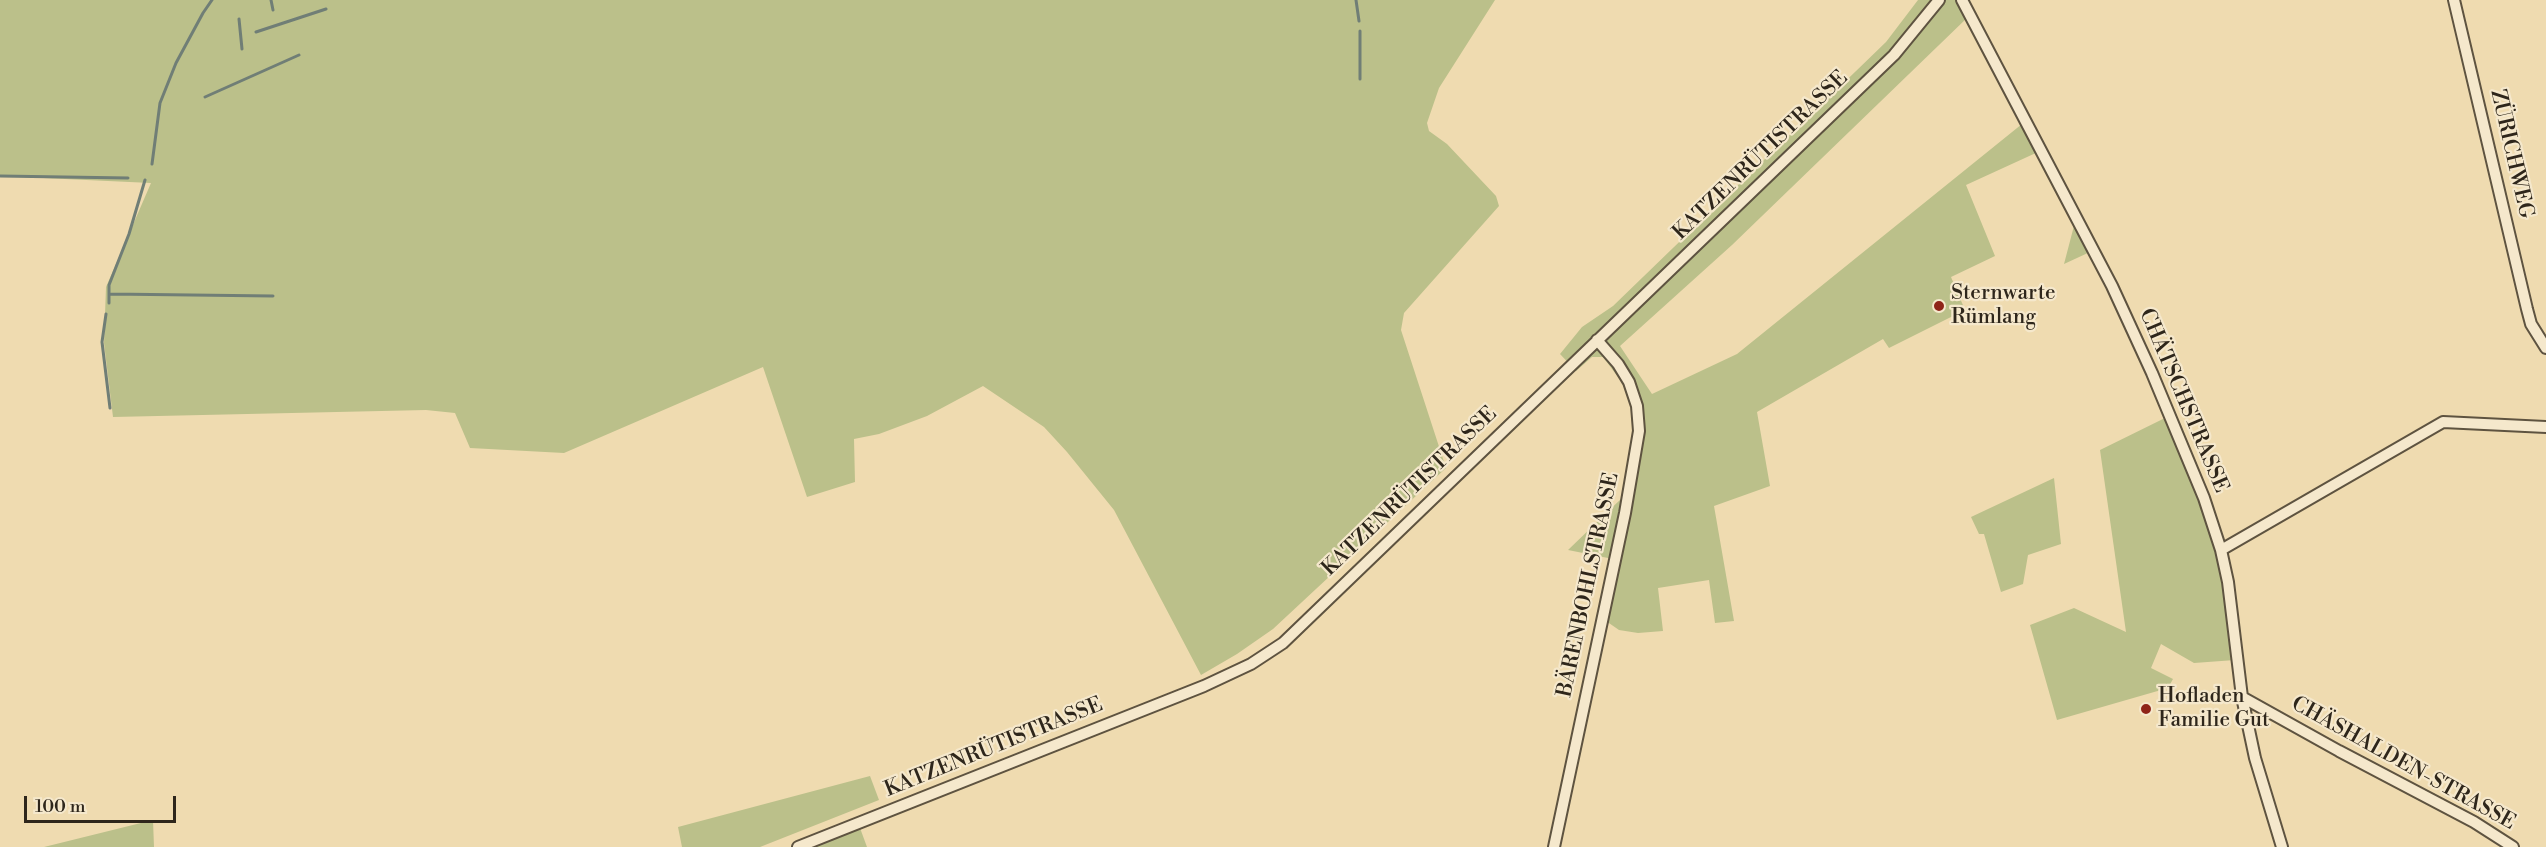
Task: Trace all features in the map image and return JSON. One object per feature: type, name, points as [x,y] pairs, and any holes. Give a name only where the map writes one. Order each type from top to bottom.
[{"type":"street","name":"KATZENRÜTISTRASSE","points":[[798,847],[1233,674],[1283,642],[1894,55],[1939,0]]},
{"type":"street","name":"CHÄTSCHSTRASSE","points":[[1962,0],[2117,297],[2185,450],[2221,550],[2233,612],[2242,697],[2255,758],[2282,847]]},
{"type":"street","name":"ZÜRICHWEG","points":[[2454,0],[2527,309],[2535,332],[2546,348]]},
{"type":"street","name":"BÄRENBOHLSTRASSE","points":[[1554,847],[1625,513],[1639,431],[1636,406],[1629,382],[1618,364],[1597,340]]},
{"type":"street","points":[[2221,550],[2443,422],[2546,427]]},
{"type":"street","name":"CHÄSHALDEN-STRASSE","points":[[2242,697],[2474,822],[2513,847]]},
{"type":"green space","points":[[0,0],[1495,0],[1439,88],[1427,123],[1429,131],[1447,144],[1496,196],[1499,206],[1404,313],[1401,330],[1446,468],[1273,629],[1201,675],[1114,510],[1044,427],[983,386],[927,416],[879,434],[854,439],[855,482],[807,497],[763,367],[564,453],[470,448],[455,413],[426,410],[113,417],[104,343],[106,287],[151,183],[0,176]]},
{"type":"green space","points":[[1918,0],[1970,0],[1968,17],[1732,245],[1620,346],[1652,394],[1737,354],[2022,124],[2038,152],[1966,185],[1995,256],[1951,277],[1965,310],[1889,348],[1883,339],[1757,412],[1770,486],[1714,506],[1734,621],[1715,623],[1709,580],[1658,588],[1663,631],[1638,633],[1619,630],[1606,621],[1618,560],[1568,550],[1622,498],[1633,437],[1631,407],[1624,385],[1603,357],[1592,357],[1576,371],[1560,354],[1582,327],[1613,306],[1886,42]]},
{"type":"green space","points":[[2075,222],[2090,252],[2064,264]]},
{"type":"green space","points":[[2167,417],[2201,500],[2218,552],[2235,660],[2194,663],[2161,644],[2151,668],[2173,679],[2168,688],[2057,720],[2030,625],[2074,608],[2126,632],[2100,450]]},
{"type":"green space","points":[[2054,478],[2061,544],[2028,555],[2023,584],[2001,592],[1984,534],[1979,534],[1971,517]]},
{"type":"green space","points":[[870,776],[879,800],[760,847],[682,847],[678,827]]},
{"type":"green space","points":[[153,820],[154,847],[44,847]]},
{"type":"green space","points":[[860,828],[867,847],[813,847]]},
{"type":"waterway","points":[[152,164],[160,103],[176,63],[212,0]]},
{"type":"waterway","points":[[271,0],[273,10]]},
{"type":"waterway","points":[[1356,0],[1359,21]]},
{"type":"waterway","points":[[256,32],[326,9]]},
{"type":"waterway","points":[[239,19],[242,49]]},
{"type":"waterway","points":[[1360,31],[1360,79]]},
{"type":"waterway","points":[[205,97],[299,55]]},
{"type":"waterway","points":[[0,176],[128,178]]},
{"type":"waterway","points":[[109,303],[109,285],[129,234],[145,180]]},
{"type":"waterway","points":[[110,294],[273,296]]},
{"type":"waterway","points":[[106,314],[102,342],[110,408]]},
{"type":"place","name":"Sternwarte Rümlang","points":[[1939,306]]},
{"type":"place","name":"Hofladen Familie Gut","points":[[2146,709]]}]
